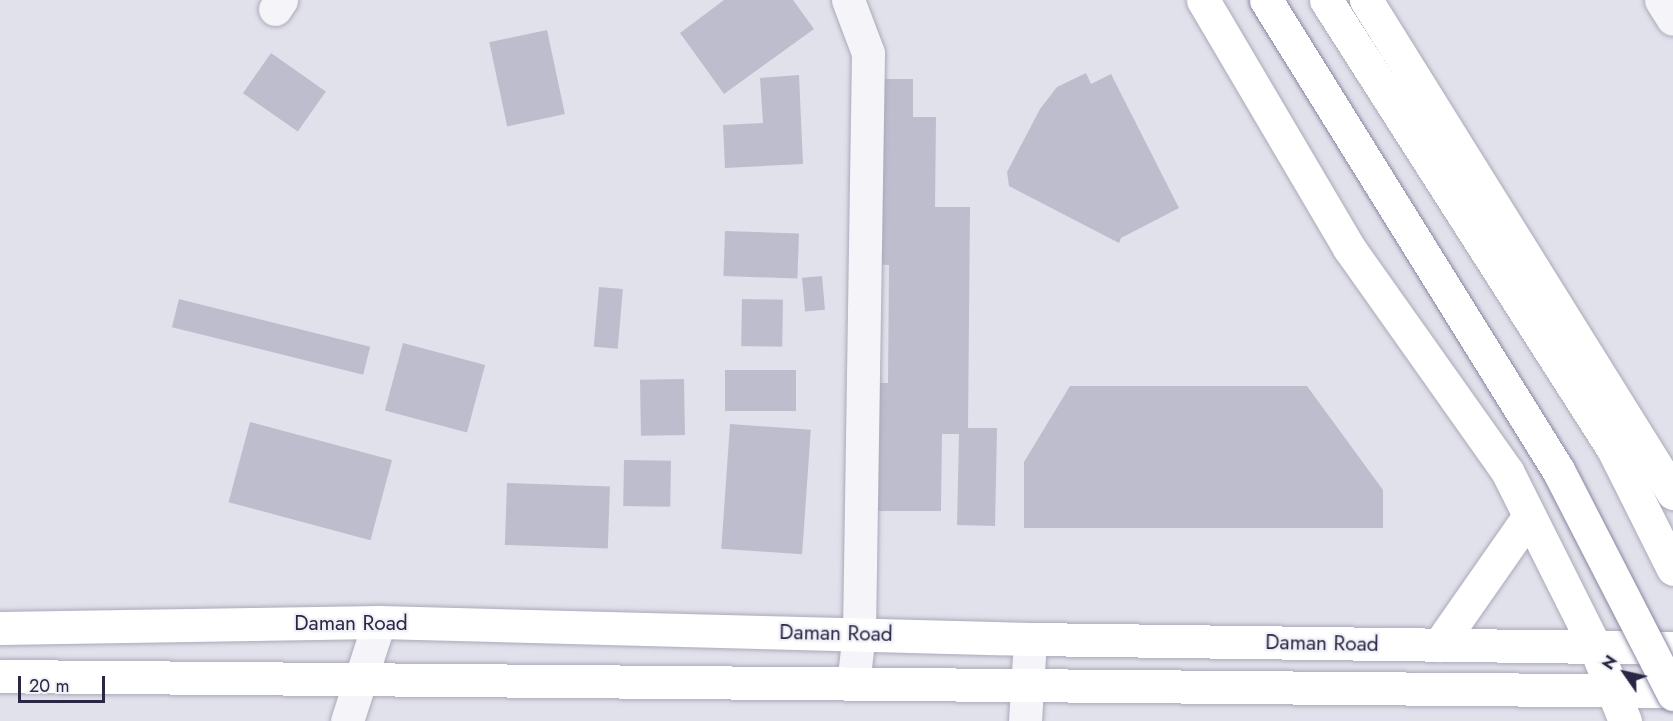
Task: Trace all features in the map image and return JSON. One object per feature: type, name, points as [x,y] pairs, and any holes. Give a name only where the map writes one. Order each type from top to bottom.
[{"type":"main road","points":[[1203,0],[1349,248],[1507,471],[1595,647],[1625,721]]},
{"type":"main road","points":[[0,676],[1673,692],[1558,470],[1266,0]]},
{"type":"main road","points":[[1326,0],[1613,449],[1673,569]]},
{"type":"main road","points":[[1366,0],[1673,493]]},
{"type":"main road","points":[[1439,645],[1529,516]]},
{"type":"main road","name":"Daman Road","points":[[0,628],[379,622],[1030,639],[1673,648]]},
{"type":"street","points":[[848,0],[868,53],[859,633],[853,684]]},
{"type":"street","points":[[1661,0],[1673,19]]},
{"type":"street","points":[[347,721],[379,622]]},
{"type":"street","points":[[1025,721],[1030,639]]},
{"type":"building","points":[[724,0],[793,0],[814,29],[724,94],[680,33]]},
{"type":"building","points":[[547,30],[565,114],[507,126],[489,42]]},
{"type":"building","points":[[271,53],[326,91],[298,132],[243,93]]},
{"type":"building","points":[[1086,73],[1091,84],[1111,74],[1179,208],[1121,238],[1119,243],[1009,186],[1007,172],[1040,109],[1057,87]]},
{"type":"building","points":[[799,75],[803,164],[725,168],[723,125],[763,123],[760,78]]},
{"type":"building","points":[[874,79],[913,79],[913,117],[936,117],[935,207],[970,207],[968,428],[997,428],[995,526],[957,525],[959,434],[942,434],[941,511],[870,511],[871,383],[888,383],[889,265],[872,264]]},
{"type":"building","points":[[725,231],[799,234],[797,279],[723,276]]},
{"type":"building","points":[[822,276],[825,310],[805,312],[802,278]]},
{"type":"building","points":[[599,287],[623,289],[618,349],[594,347]]},
{"type":"building","points":[[179,299],[370,347],[363,375],[172,327]]},
{"type":"building","points":[[742,299],[783,300],[782,347],[741,346]]},
{"type":"building","points":[[403,343],[485,365],[467,433],[385,411]]},
{"type":"building","points":[[725,370],[796,370],[796,411],[725,411]]},
{"type":"building","points":[[684,379],[685,435],[641,436],[640,380]]},
{"type":"building","points":[[1070,386],[1307,386],[1383,490],[1383,528],[1024,528],[1024,462]]},
{"type":"building","points":[[250,422],[392,460],[371,540],[229,502]]},
{"type":"building","points":[[730,424],[811,430],[802,554],[721,549]]},
{"type":"building","points":[[624,460],[671,461],[670,507],[623,506]]},
{"type":"building","points":[[507,483],[610,487],[608,549],[505,545]]}]
